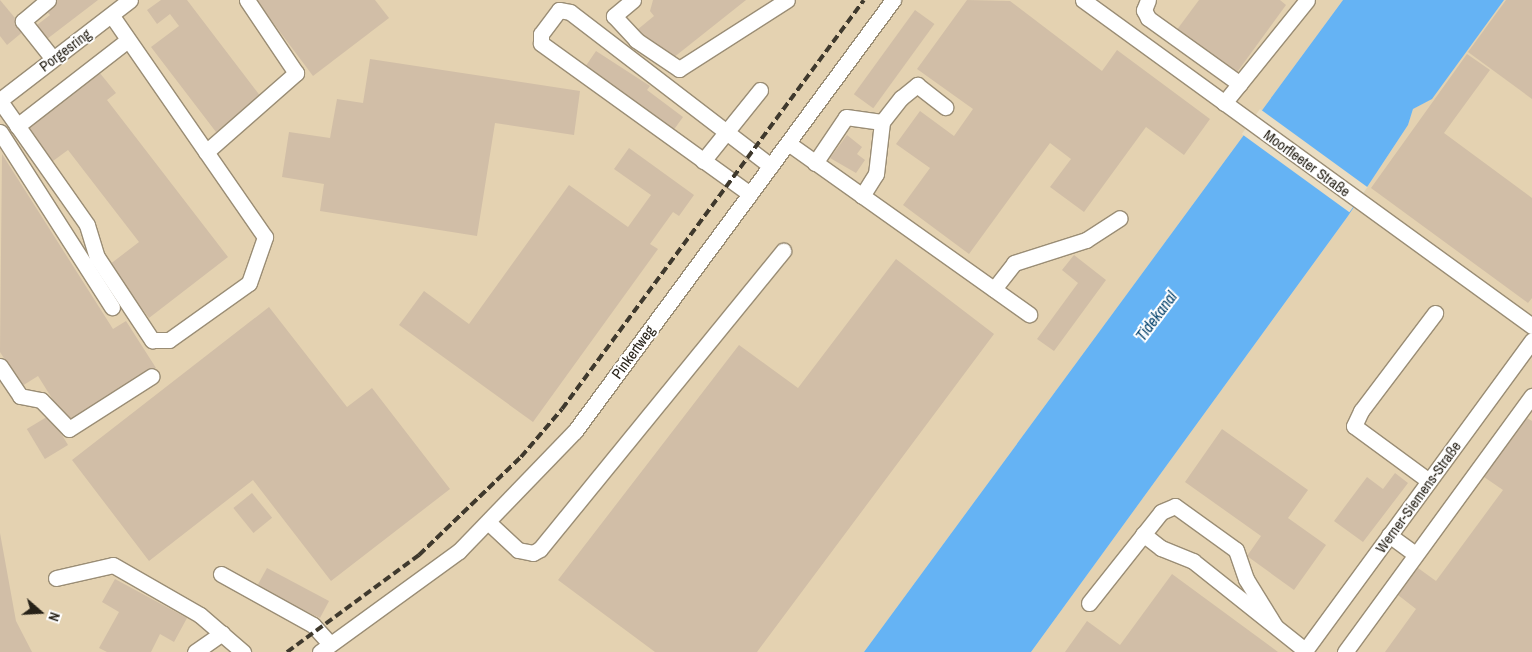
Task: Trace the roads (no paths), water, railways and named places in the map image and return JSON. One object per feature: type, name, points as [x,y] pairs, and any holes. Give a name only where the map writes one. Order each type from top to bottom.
[{"type":"street","points":[[48,0],[23,21],[53,59]]},
{"type":"street","points":[[206,152],[296,72],[247,0]]},
{"type":"street","points":[[633,0],[614,16],[636,40],[679,69],[787,0]]},
{"type":"street","name":"Pinkertweg","points":[[325,648],[459,551],[575,430],[893,0]]},
{"type":"street","name":"Moorfleeter Straße","points":[[1083,0],[1532,326]]},
{"type":"street","points":[[1148,0],[1144,10],[1148,18],[1240,84]]},
{"type":"street","points":[[1224,103],[1307,0]]},
{"type":"street","name":"Porgesring","points":[[0,100],[127,1]]},
{"type":"street","points":[[750,194],[541,43],[541,34],[559,10],[570,12],[771,166]]},
{"type":"street","points":[[0,100],[87,225],[97,257],[152,340],[170,340],[249,283],[265,237],[111,15]]},
{"type":"street","points":[[13,120],[128,40]]},
{"type":"street","points":[[862,196],[876,174],[882,122],[917,86],[945,107]]},
{"type":"street","points":[[703,161],[760,90]]},
{"type":"street","points":[[815,163],[846,117],[882,122]]},
{"type":"street","points":[[1,136],[112,307]]},
{"type":"street","points":[[788,143],[1029,314]]},
{"type":"street","points":[[994,289],[1014,263],[1086,240],[1120,218]]},
{"type":"street","points":[[488,522],[518,550],[533,553],[540,549],[783,252]]},
{"type":"street","points":[[1430,481],[1354,426],[1360,411],[1435,313]]},
{"type":"street","name":"Werner-Siemens-Straße","points":[[1304,651],[1532,341]]},
{"type":"street","points":[[0,366],[20,396],[41,400],[69,429],[152,376]]},
{"type":"street","points":[[1345,652],[1532,396]]},
{"type":"street","points":[[1089,603],[1143,534],[1168,506],[1181,508],[1236,550],[1246,579],[1275,626]]},
{"type":"street","points":[[1143,534],[1161,548],[1193,561],[1304,651]]},
{"type":"street","points":[[1390,535],[1415,554]]},
{"type":"street","points":[[56,578],[114,565],[200,614],[243,652]]},
{"type":"street","points":[[221,574],[312,625],[325,648]]},
{"type":"street","points":[[195,652],[222,633]]},
{"type":"water","name":"Tidekanal","points":[[1343,0],[1504,0],[1432,99],[1413,109],[1408,125],[1348,216],[1031,652],[864,652]]},
{"type":"railway","points":[[287,652],[419,555],[521,457],[562,409],[864,0]]}]
